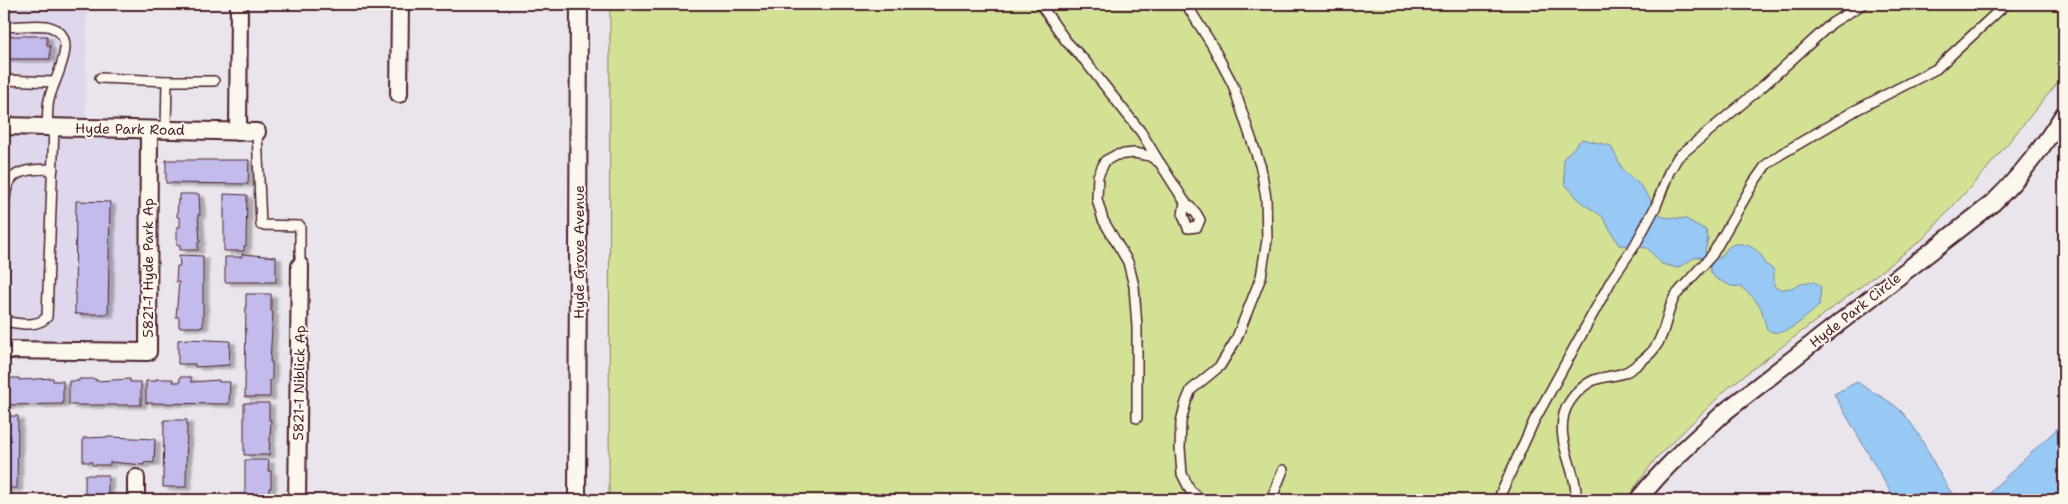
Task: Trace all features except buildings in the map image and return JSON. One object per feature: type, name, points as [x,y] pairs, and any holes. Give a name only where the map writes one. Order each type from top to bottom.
[{"type":"street","points":[[238,132],[239,4]]},
{"type":"street","points":[[399,94],[400,4]]},
{"type":"street","name":"Hyde Grove Avenue","points":[[577,500],[579,4]]},
{"type":"street","name":"Hyde Park Circle","points":[[1638,500],[1685,448],[1726,411],[1993,203],[2016,180],[2042,149],[2064,114]]},
{"type":"street","name":"Hyde Park Road","points":[[4,126],[257,132]]},
{"type":"street","name":"5821-1 Hyde Park Ap","points":[[4,350],[148,352],[149,130]]},
{"type":"street","name":"5821-1 Niblick Ap","points":[[298,500],[300,266]]},
{"type":"street","points":[[136,478],[136,500]]},
{"type":"lane","points":[[1040,4],[1066,41],[1085,61],[1140,132],[1185,202]]},
{"type":"lane","points":[[1186,4],[1212,44],[1233,85],[1261,168],[1266,198],[1266,240],[1261,277],[1236,340],[1220,366],[1191,390],[1181,422],[1182,474],[1190,490],[1201,500]]},
{"type":"lane","points":[[1498,500],[1534,421],[1612,279],[1656,206],[1669,172],[1678,157],[1769,81],[1832,23],[1863,4]]},
{"type":"lane","points":[[1576,500],[1574,480],[1565,452],[1562,434],[1564,413],[1572,398],[1595,380],[1620,375],[1632,369],[1654,349],[1662,333],[1675,296],[1712,255],[1754,182],[1766,165],[1856,110],[1936,69],[2006,4]]},
{"type":"lane","points":[[4,27],[46,26],[60,32],[65,40],[65,53],[49,101],[53,169],[47,316],[34,324],[21,324],[9,322],[4,315]]},
{"type":"lane","points":[[100,78],[214,81]]},
{"type":"lane","points":[[4,80],[54,82]]},
{"type":"lane","points":[[166,130],[167,81]]},
{"type":"lane","points":[[257,132],[261,225],[300,226],[300,266]]},
{"type":"lane","points":[[1138,418],[1137,327],[1134,286],[1128,262],[1103,220],[1098,199],[1098,176],[1105,161],[1116,156],[1134,153],[1150,156],[1160,162]]},
{"type":"lane","points":[[4,216],[4,190],[18,174],[30,169],[53,169]]},
{"type":"lane","points":[[1271,500],[1283,470]]},
{"type":"shaded area","points":[[4,4],[87,4],[86,120],[4,117]]},
{"type":"shaded area","points":[[4,134],[144,138],[141,345],[4,344]]},
{"type":"green space","points":[[610,4],[2064,4],[2064,75],[1985,171],[1923,239],[1729,387],[1656,458],[1626,500],[609,500]]},
{"type":"water","points":[[1582,139],[1611,146],[1623,170],[1642,187],[1652,206],[1663,217],[1686,219],[1706,230],[1708,238],[1705,252],[1720,258],[1729,247],[1735,244],[1751,247],[1760,254],[1764,263],[1774,270],[1774,285],[1776,288],[1789,288],[1806,282],[1816,283],[1821,287],[1819,306],[1788,330],[1774,332],[1767,330],[1761,308],[1753,297],[1741,287],[1731,286],[1715,278],[1710,271],[1710,265],[1701,257],[1696,257],[1677,268],[1662,264],[1647,248],[1619,245],[1602,216],[1582,203],[1565,184],[1563,159]]},
{"type":"water","points":[[1857,382],[1887,400],[1902,412],[1918,433],[1942,479],[1957,500],[1895,500],[1834,394]]},
{"type":"water","points":[[2064,422],[2064,500],[1985,500],[1996,486]]}]
